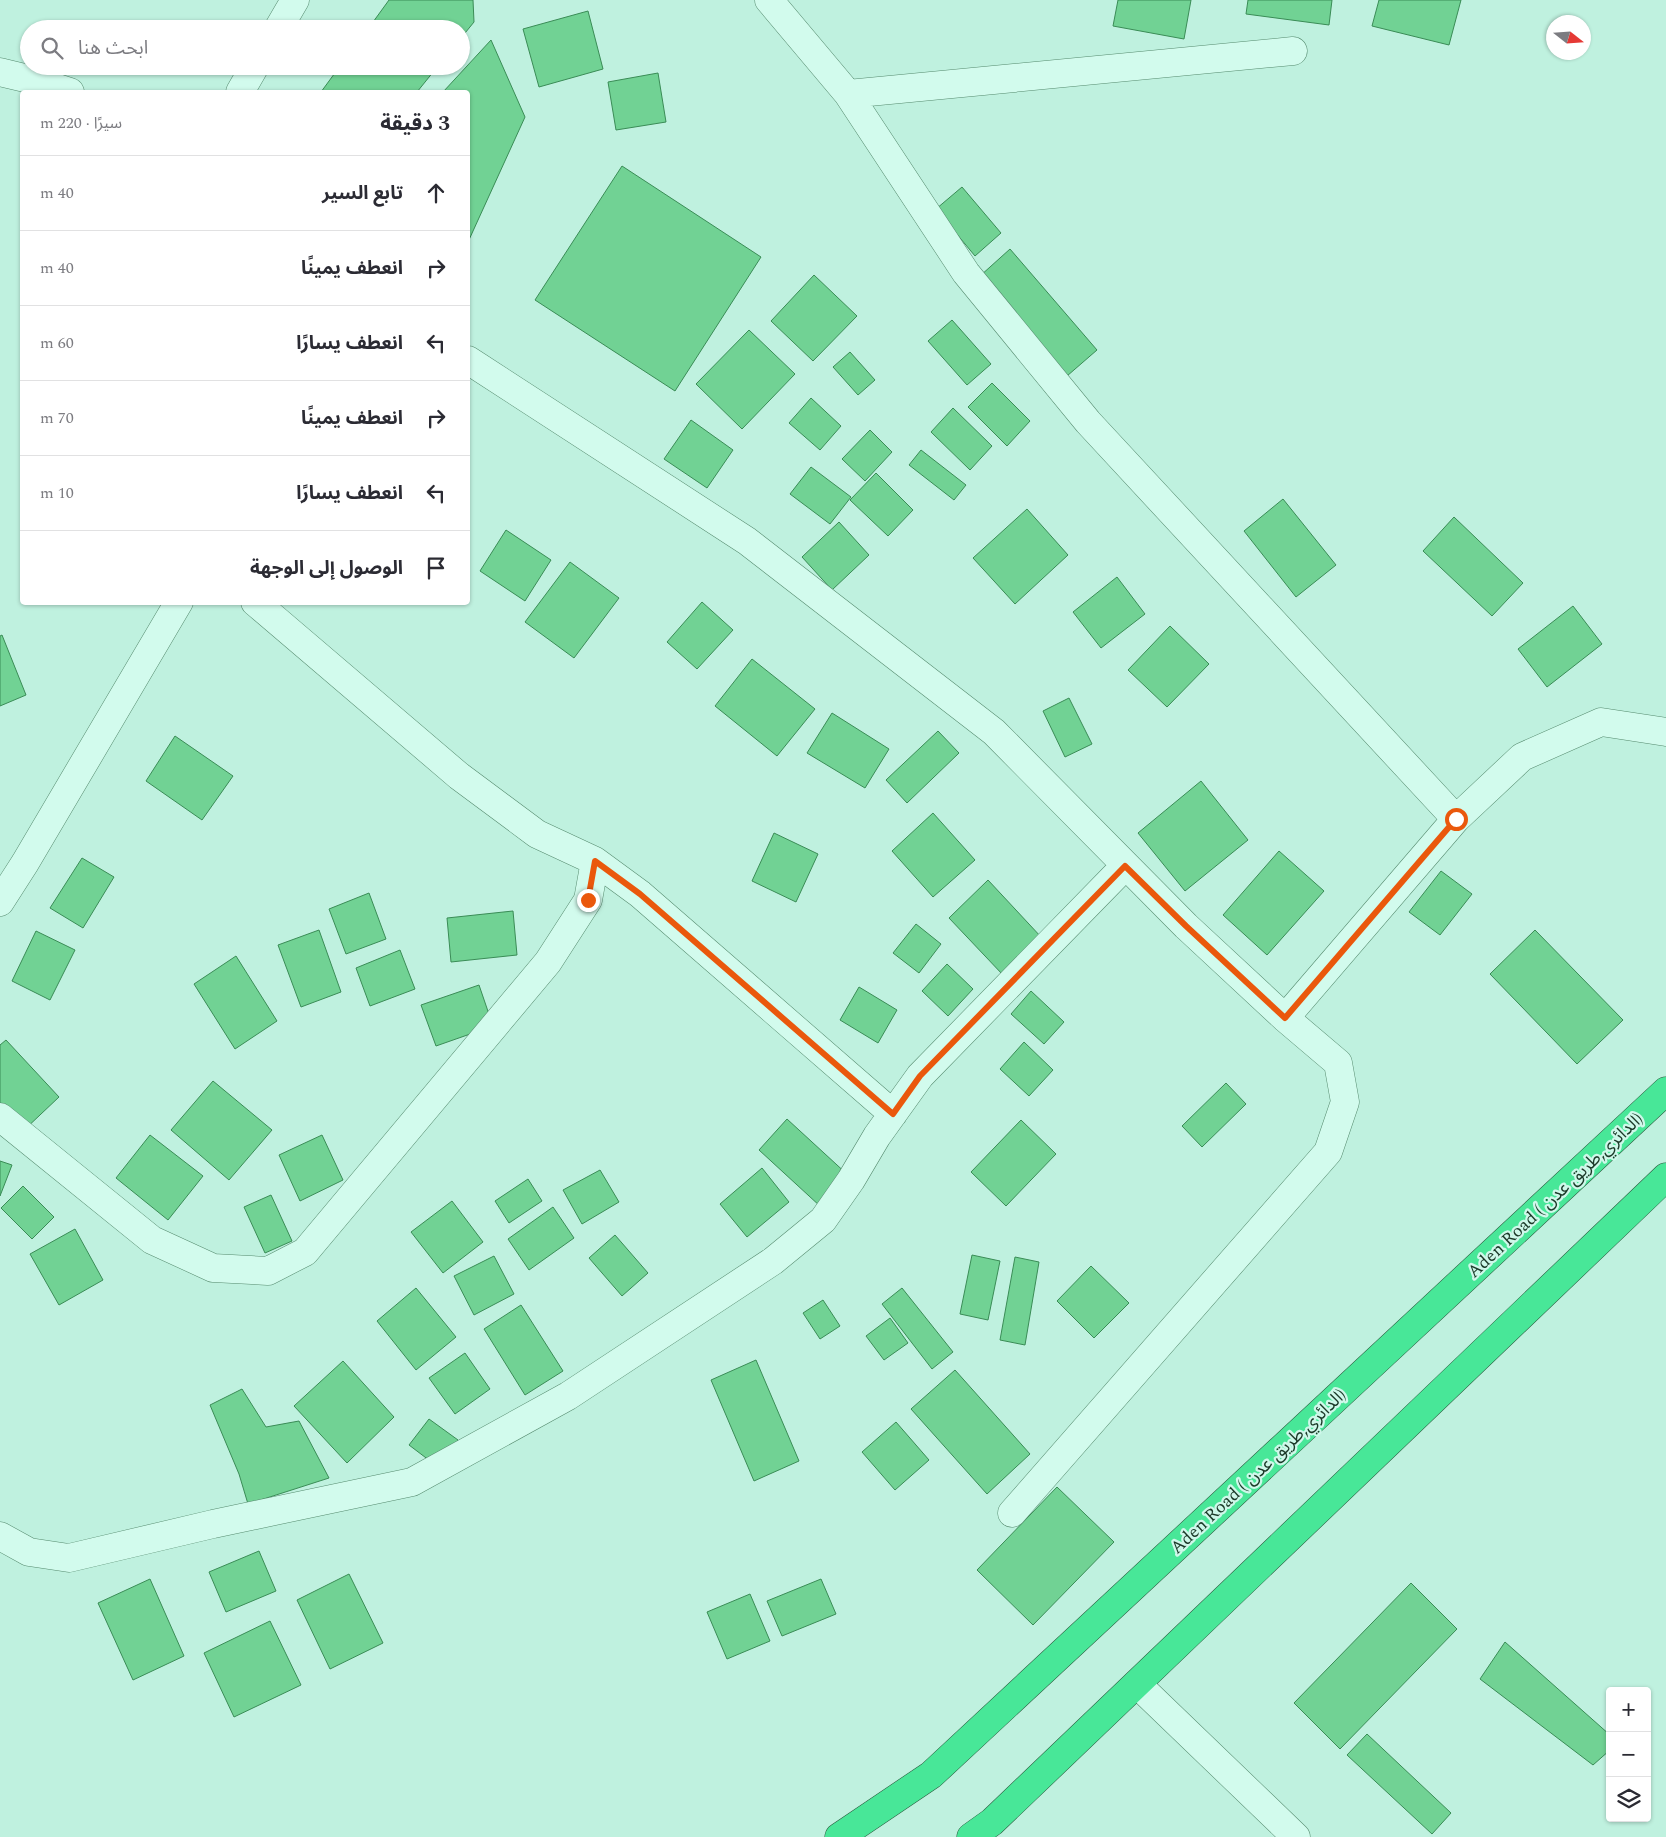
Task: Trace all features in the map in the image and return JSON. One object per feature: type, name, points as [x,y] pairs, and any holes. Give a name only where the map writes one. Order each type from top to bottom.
[{"type":"highway","name":"Aden Road ( الدائري,طريق عدن)","points":[[839,1837],[931,1776],[1661,1104]]},
{"type":"highway","points":[[971,1837],[992,1822],[1666,1177]]},
{"type":"street","points":[[284,20],[296,0]]},
{"type":"street","points":[[769,0],[848,94],[966,273],[1088,422],[1456,819]]},
{"type":"street","points":[[848,94],[1293,51]]},
{"type":"street","points":[[0,72],[64,90]]},
{"type":"street","points":[[241,90],[250,75]]},
{"type":"street","points":[[470,361],[755,547],[994,732],[1186,926],[1285,1018],[1338,1063],[1345,1102],[1328,1152],[1012,1513]]},
{"type":"street","points":[[0,902],[176,605]]},
{"type":"street","points":[[259,605],[459,776],[537,834],[595,861],[640,894],[893,1114]]},
{"type":"street","points":[[1285,1018],[1456,819],[1522,757],[1601,722],[1666,732]]},
{"type":"street","points":[[0,1117],[152,1240],[213,1268],[268,1271],[305,1252],[548,962],[588,900],[595,861]]},
{"type":"street","points":[[0,1536],[29,1552],[69,1558],[213,1524],[412,1482],[568,1396],[773,1261],[823,1220],[851,1180],[877,1136],[920,1076],[1125,866]]},
{"type":"street","points":[[1137,1684],[1296,1837]]},
{"type":"building","points":[[389,0],[473,0],[474,22],[470,27],[470,20],[375,20]]},
{"type":"building","points":[[1118,0],[1191,0],[1184,39],[1113,26]]},
{"type":"building","points":[[1248,0],[1332,0],[1329,25],[1246,14]]},
{"type":"building","points":[[1379,0],[1461,0],[1449,45],[1372,26]]},
{"type":"building","points":[[588,11],[603,69],[539,87],[523,29]]},
{"type":"building","points":[[491,40],[525,117],[470,238],[470,90],[445,90],[459,75],[470,75],[470,63]]},
{"type":"building","points":[[658,73],[666,122],[616,130],[608,82]]},
{"type":"building","points":[[333,75],[431,75],[419,90],[322,90]]},
{"type":"building","points":[[622,166],[761,257],[675,391],[535,300]]},
{"type":"building","points":[[962,187],[1001,233],[975,256],[936,209]]},
{"type":"building","points":[[1010,249],[1097,350],[1067,376],[980,276]]},
{"type":"building","points":[[814,275],[857,316],[813,361],[771,321]]},
{"type":"building","points":[[952,320],[991,364],[967,385],[928,341]]},
{"type":"building","points":[[749,330],[795,374],[742,429],[696,384]]},
{"type":"building","points":[[850,352],[875,380],[858,395],[833,367]]},
{"type":"building","points":[[992,383],[1030,421],[1007,446],[968,407]]},
{"type":"building","points":[[811,398],[841,426],[820,450],[789,423]]},
{"type":"building","points":[[953,408],[992,446],[970,470],[931,432]]},
{"type":"building","points":[[691,420],[733,450],[707,488],[664,459]]},
{"type":"building","points":[[870,430],[892,452],[865,481],[842,459]]},
{"type":"building","points":[[921,450],[966,485],[954,500],[909,465]]},
{"type":"building","points":[[811,467],[851,497],[830,524],[790,494]]},
{"type":"building","points":[[876,473],[913,510],[888,536],[850,500]]},
{"type":"building","points":[[1283,499],[1336,565],[1296,597],[1244,531]]},
{"type":"building","points":[[1027,509],[1068,555],[1015,604],[973,558]]},
{"type":"building","points":[[1454,517],[1523,583],[1492,616],[1423,551]]},
{"type":"building","points":[[839,522],[869,555],[832,590],[802,557]]},
{"type":"building","points":[[506,530],[551,560],[525,601],[480,571]]},
{"type":"building","points":[[570,562],[619,598],[574,658],[525,622]]},
{"type":"building","points":[[1117,577],[1145,614],[1101,648],[1073,612]]},
{"type":"building","points":[[702,602],[733,630],[697,669],[667,642]]},
{"type":"building","points":[[1573,606],[1602,644],[1547,687],[1518,649]]},
{"type":"building","points":[[1170,626],[1209,664],[1167,707],[1128,670]]},
{"type":"building","points":[[2,635],[26,695],[0,706],[0,636]]},
{"type":"building","points":[[752,659],[815,709],[777,756],[715,706]]},
{"type":"building","points":[[1069,698],[1092,744],[1065,757],[1043,711]]},
{"type":"building","points":[[832,713],[889,749],[865,788],[807,753]]},
{"type":"building","points":[[938,731],[959,753],[907,803],[886,780]]},
{"type":"building","points":[[175,736],[233,776],[202,820],[146,781]]},
{"type":"building","points":[[1201,781],[1248,840],[1185,891],[1138,833]]},
{"type":"building","points":[[933,813],[975,860],[933,897],[892,851]]},
{"type":"building","points":[[774,833],[818,854],[796,902],[752,881]]},
{"type":"building","points":[[1279,851],[1324,891],[1267,955],[1223,915]]},
{"type":"building","points":[[82,858],[114,877],[83,928],[50,908]]},
{"type":"building","points":[[1441,871],[1472,894],[1440,935],[1409,912]]},
{"type":"building","points":[[988,880],[1042,938],[1003,975],[949,918]]},
{"type":"building","points":[[369,893],[386,939],[346,954],[329,909]]},
{"type":"building","points":[[513,911],[517,955],[451,962],[447,918]]},
{"type":"building","points":[[916,924],[941,944],[919,973],[893,953]]},
{"type":"building","points":[[319,930],[341,992],[301,1007],[278,945]]},
{"type":"building","points":[[1535,930],[1623,1020],[1577,1064],[1490,974]]},
{"type":"building","points":[[36,931],[75,950],[50,1000],[12,981]]},
{"type":"building","points":[[400,950],[415,989],[370,1006],[356,968]]},
{"type":"building","points":[[236,956],[277,1021],[235,1049],[194,984]]},
{"type":"building","points":[[947,964],[973,989],[948,1016],[922,991]]},
{"type":"building","points":[[479,985],[493,1026],[436,1046],[421,1005]]},
{"type":"building","points":[[859,987],[897,1010],[878,1043],[840,1020]]},
{"type":"building","points":[[1031,991],[1064,1022],[1044,1044],[1011,1014]]},
{"type":"building","points":[[6,1040],[59,1097],[22,1132],[0,1108],[0,1045]]},
{"type":"building","points":[[1024,1042],[1053,1070],[1029,1096],[1000,1069]]},
{"type":"building","points":[[213,1081],[272,1130],[229,1180],[171,1130]]},
{"type":"building","points":[[1226,1083],[1246,1104],[1202,1147],[1182,1126]]},
{"type":"building","points":[[787,1119],[849,1176],[821,1207],[759,1150]]},
{"type":"building","points":[[1021,1120],[1056,1154],[1006,1206],[971,1172]]},
{"type":"building","points":[[150,1135],[203,1176],[168,1220],[116,1178]]},
{"type":"building","points":[[322,1135],[343,1180],[300,1201],[279,1155]]},
{"type":"building","points":[[0,1161],[12,1165],[0,1196]]},
{"type":"building","points":[[762,1168],[789,1202],[747,1237],[720,1204]]},
{"type":"building","points":[[600,1170],[619,1202],[582,1224],[563,1190]]},
{"type":"building","points":[[528,1179],[542,1201],[509,1223],[495,1201]]},
{"type":"building","points":[[23,1186],[54,1217],[32,1239],[1,1208]]},
{"type":"building","points":[[271,1195],[292,1241],[265,1253],[244,1207]]},
{"type":"building","points":[[452,1201],[483,1242],[443,1273],[411,1232]]},
{"type":"building","points":[[553,1207],[574,1238],[529,1270],[508,1239]]},
{"type":"building","points":[[75,1229],[103,1280],[59,1305],[30,1254]]},
{"type":"building","points":[[615,1235],[648,1273],[622,1296],[589,1258]]},
{"type":"building","points":[[972,1255],[1000,1261],[988,1320],[960,1314]]},
{"type":"building","points":[[494,1256],[514,1294],[474,1315],[454,1276]]},
{"type":"building","points":[[1015,1257],[1039,1262],[1025,1345],[1000,1340]]},
{"type":"building","points":[[1091,1266],[1129,1303],[1094,1338],[1057,1301]]},
{"type":"building","points":[[416,1288],[456,1337],[416,1370],[377,1321]]},
{"type":"building","points":[[902,1288],[953,1352],[932,1369],[882,1304]]},
{"type":"building","points":[[823,1300],[840,1326],[820,1339],[803,1313]]},
{"type":"building","points":[[521,1305],[563,1371],[525,1395],[484,1329]]},
{"type":"building","points":[[890,1318],[908,1343],[884,1360],[866,1336]]},
{"type":"building","points":[[465,1353],[490,1389],[455,1414],[429,1378]]},
{"type":"building","points":[[756,1360],[799,1461],[754,1481],[711,1380]]},
{"type":"building","points":[[343,1361],[394,1417],[347,1463],[294,1406]]},
{"type":"building","points":[[955,1370],[1030,1454],[987,1494],[911,1409]]},
{"type":"building","points":[[242,1389],[266,1427],[299,1421],[329,1478],[248,1504],[239,1474],[210,1405]]},
{"type":"building","points":[[429,1419],[458,1440],[438,1467],[409,1445]]},
{"type":"building","points":[[896,1422],[929,1460],[895,1490],[862,1452]]},
{"type":"building","points":[[1057,1487],[1114,1542],[1033,1625],[977,1570]]},
{"type":"building","points":[[259,1551],[276,1591],[226,1612],[209,1572]]},
{"type":"building","points":[[349,1574],[383,1643],[330,1669],[297,1600]]},
{"type":"building","points":[[150,1579],[184,1656],[133,1680],[98,1603]]},
{"type":"building","points":[[821,1579],[836,1614],[782,1636],[767,1601]]},
{"type":"building","points":[[1411,1583],[1457,1629],[1340,1749],[1294,1703]]},
{"type":"building","points":[[750,1594],[770,1641],[727,1659],[707,1612]]},
{"type":"building","points":[[270,1621],[301,1685],[234,1717],[204,1653]]},
{"type":"building","points":[[1505,1642],[1606,1731],[1606,1754],[1593,1765],[1480,1679]]},
{"type":"building","points":[[1367,1734],[1451,1813],[1432,1834],[1347,1755]]},
{"type":"route","points":[[588,900],[595,861],[640,894],[893,1114],[920,1076],[1125,866],[1285,1018],[1456,819]]}]
